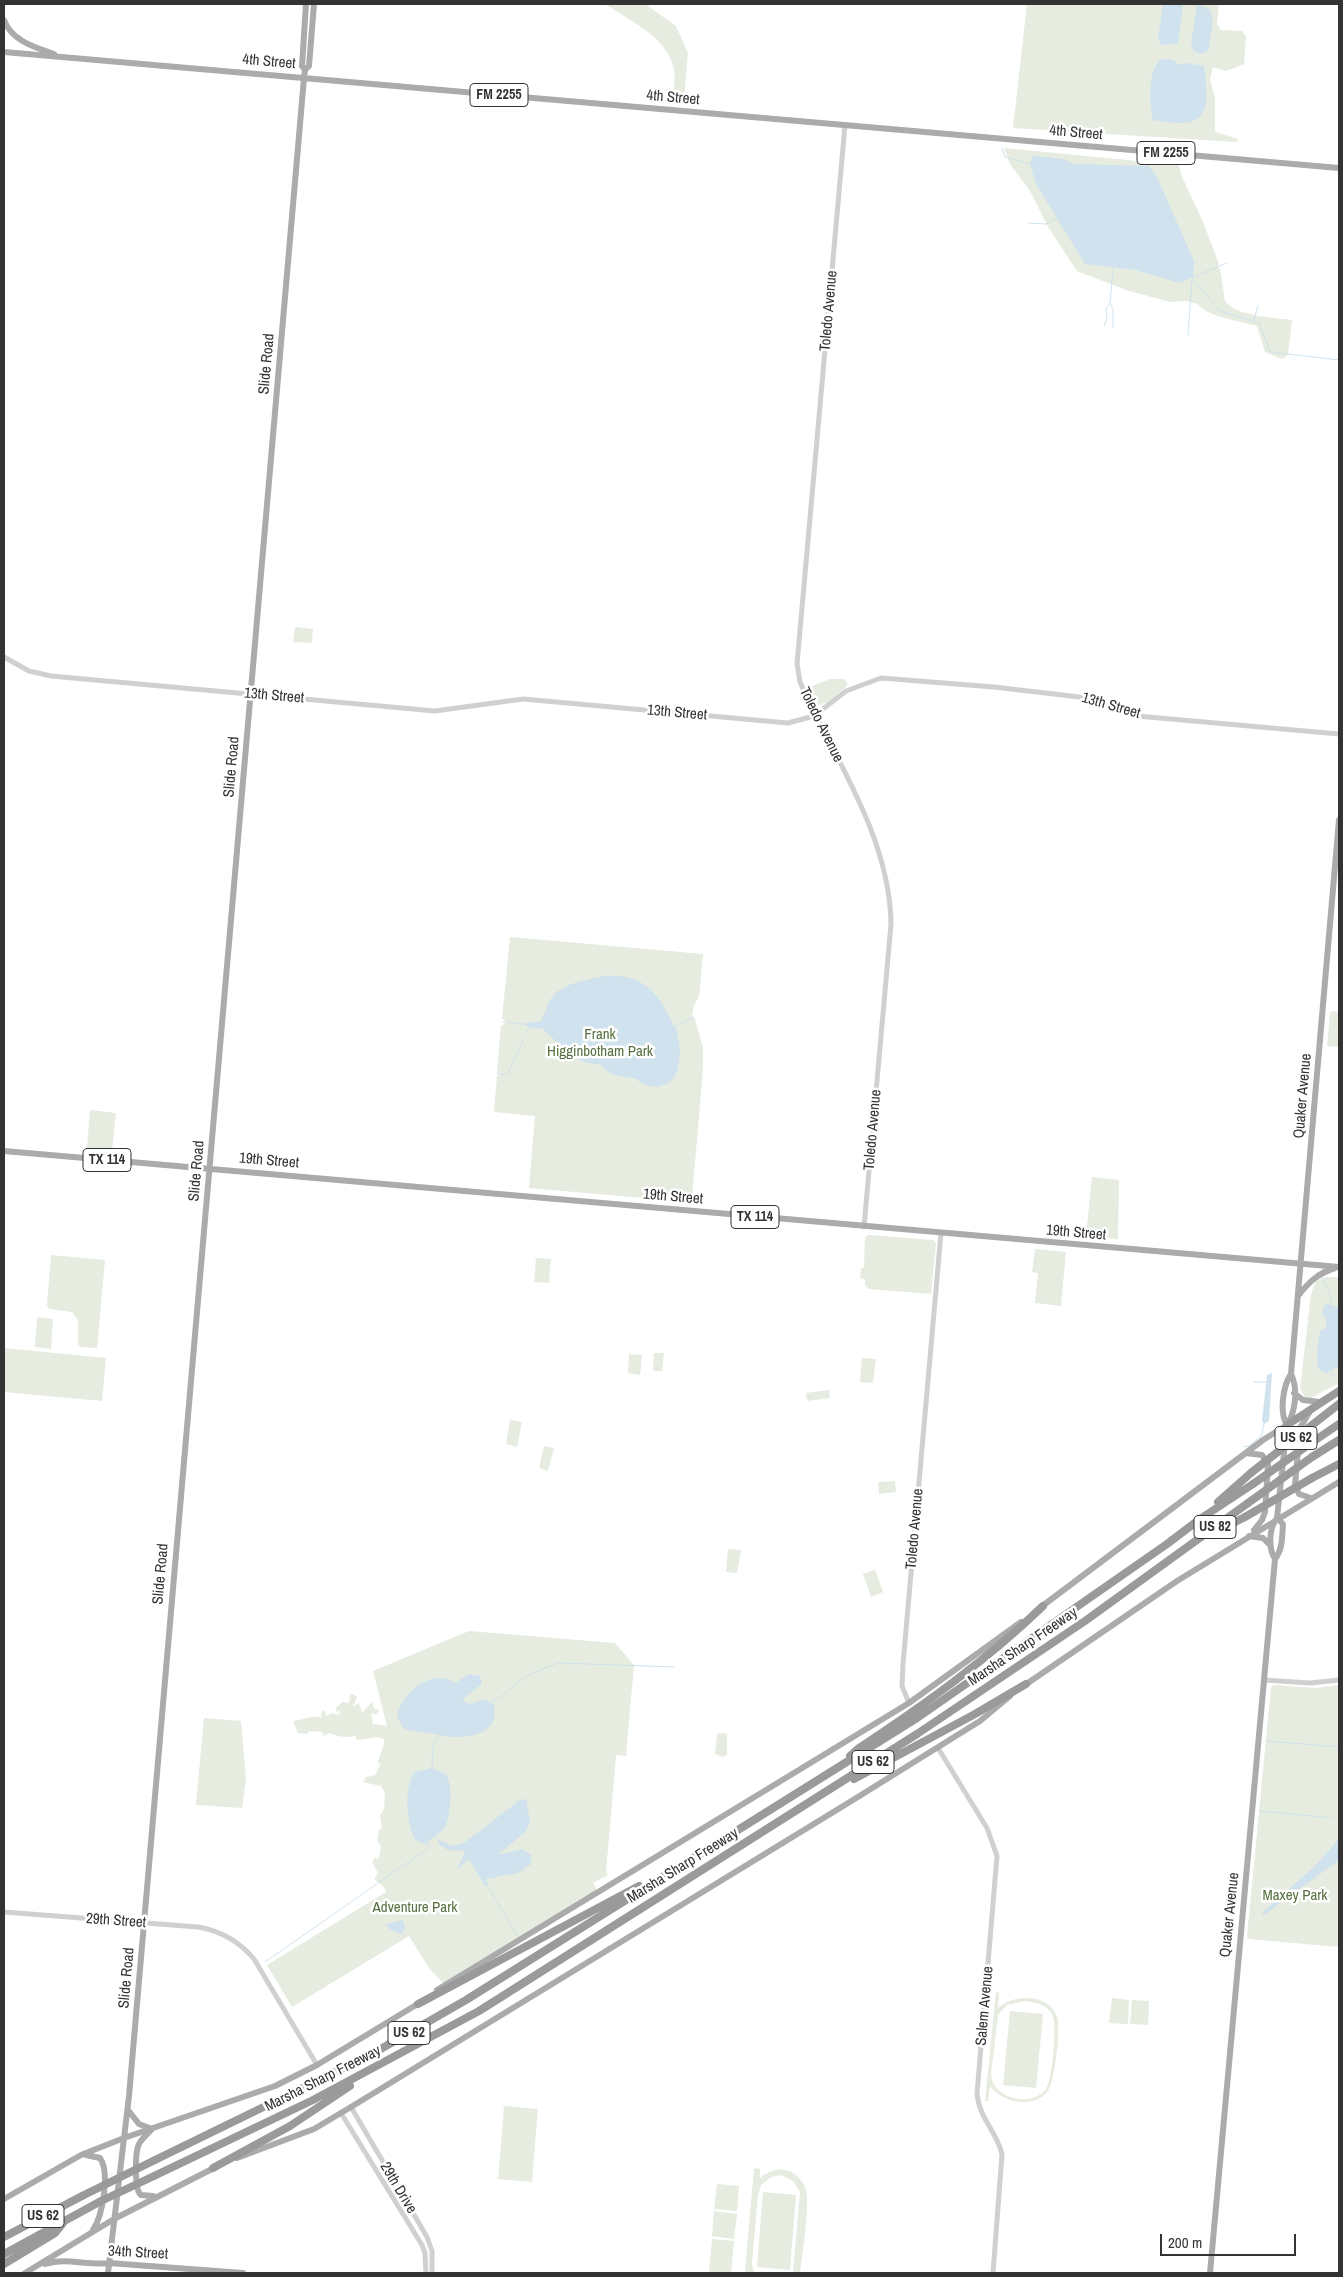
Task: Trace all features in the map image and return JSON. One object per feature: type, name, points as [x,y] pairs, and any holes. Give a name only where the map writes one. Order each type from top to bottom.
[{"type":"highway","points":[[1287,1424],[1339,1391]]},
{"type":"highway","name":"US 62","points":[[1200,1519],[1252,1472],[1339,1404]]},
{"type":"highway","name":"Marsha Sharp Freeway","points":[[4,2237],[82,2196],[372,2054],[466,2000],[917,1718],[1200,1519],[1339,1424]]},
{"type":"highway","name":"Marsha Sharp Freeway","points":[[4,2254],[78,2213],[381,2066],[479,2011],[800,1808],[1025,1662],[1339,1440]]},
{"type":"highway","name":"US 62","points":[[1182,1550],[1339,1464]]},
{"type":"highway","points":[[840,1767],[859,1748],[925,1704],[971,1668],[1043,1606]]},
{"type":"highway","points":[[800,1808],[975,1714],[1026,1684]]},
{"type":"highway","points":[[418,2004],[444,1992],[636,1887],[651,1883]]},
{"type":"highway","points":[[212,2168],[290,2126],[381,2066]]},
{"type":"highway","points":[[4,2264],[55,2233],[66,2219]]},
{"type":"main road","name":"Slide Road","points":[[305,70],[302,66],[306,4]]},
{"type":"main road","name":"Slide Road","points":[[108,2273],[128,2110],[304,78],[305,70],[309,66],[314,4]]},
{"type":"main road","points":[[4,20],[10,31],[26,44],[65,57]]},
{"type":"main road","name":"4th Street","points":[[4,52],[1339,168]]},
{"type":"main road","name":"Quaker Avenue","points":[[1287,1424],[1283,1418],[1286,1382],[1291,1374],[1339,820]]},
{"type":"main road","name":"19th Street","points":[[4,1151],[1339,1267]]},
{"type":"main road","points":[[1297,1297],[1307,1284],[1319,1274],[1339,1267]]},
{"type":"main road","name":"Quaker Avenue","points":[[1275,1559],[1270,1552],[1272,1524],[1277,1518],[1287,1424],[1292,1417],[1295,1383],[1291,1374]]},
{"type":"main road","points":[[1294,1392],[1303,1400],[1320,1402]]},
{"type":"main road","points":[[1311,1498],[1299,1494],[1295,1485],[1300,1428],[1303,1419],[1320,1402]]},
{"type":"main road","name":"Marsha Sharp Freeway","points":[[4,2199],[81,2156],[124,2138],[260,2092],[317,2065],[418,2004],[909,1703],[1043,1606],[1287,1424]]},
{"type":"main road","points":[[1246,1453],[1262,1455],[1268,1464],[1264,1515],[1248,1536],[1263,1538],[1271,1546]]},
{"type":"main road","name":"Marsha Sharp Freeway","points":[[25,2273],[114,2219],[212,2168],[314,2129],[351,2107],[938,1748],[980,1721],[1026,1684],[1142,1604],[1277,1518],[1339,1482]]},
{"type":"main road","name":"Quaker Avenue","points":[[1210,2273],[1275,1559],[1280,1552],[1283,1524],[1277,1518]]},
{"type":"main road","points":[[128,2110],[140,2124],[152,2129],[142,2139],[138,2149],[137,2193],[145,2197],[160,2195]]},
{"type":"main road","points":[[81,2156],[96,2156],[100,2158],[106,2169],[101,2215],[91,2233]]},
{"type":"main road","name":"34th Street","points":[[34,2268],[57,2261],[243,2273]]},
{"type":"street","name":"Toledo Avenue","points":[[845,125],[798,664],[800,682],[877,842],[886,878],[890,911],[864,1226]]},
{"type":"street","name":"13th Street","points":[[4,657],[29,671],[51,676],[435,711],[515,698],[788,723],[815,715],[846,691],[881,678],[1086,698],[1137,716],[1339,734]]},
{"type":"street","name":"Toledo Avenue","points":[[909,1703],[902,1686],[902,1664],[941,1233]]},
{"type":"street","points":[[1264,1680],[1310,1683],[1339,1680]]},
{"type":"street","name":"Salem Avenue","points":[[938,1748],[987,1828],[997,1856],[977,2094],[981,2114],[997,2136],[1002,2154],[993,2273]]},
{"type":"street","name":"29th Street","points":[[4,1912],[198,1927],[227,1936],[243,1947],[254,1959],[317,2065]]},
{"type":"street","name":"29th Drive","points":[[351,2107],[429,2243],[433,2258],[432,2273]]},
{"type":"street","name":"29th Drive","points":[[341,2113],[422,2245],[425,2253],[426,2273]]},
{"type":"street","points":[[367,2156],[375,2151]]},
{"type":"green space","points":[[605,4],[645,4],[676,26],[688,53],[684,98],[682,101],[677,102],[673,97],[674,70],[669,55],[663,46],[645,30]]},
{"type":"green space","points":[[1027,4],[1219,4],[1217,24],[1221,30],[1242,31],[1246,37],[1244,64],[1226,71],[1213,67],[1210,80],[1215,97],[1215,132],[1238,139],[1237,142],[1013,128]]},
{"type":"green space","points":[[1004,148],[1179,165],[1182,177],[1203,222],[1219,264],[1217,268],[1220,268],[1225,301],[1230,306],[1246,313],[1292,320],[1288,354],[1290,354],[1282,359],[1265,352],[1257,326],[1216,315],[1208,312],[1198,304],[1186,301],[1170,302],[1126,290],[1077,271],[1048,227],[1030,191],[1010,164]]},
{"type":"green space","points":[[295,627],[313,629],[312,643],[293,642]]},
{"type":"green space","points":[[830,679],[845,679],[848,685],[828,702],[816,706],[807,688]]},
{"type":"green space","name":"Frank Higginbotham Park","points":[[510,937],[703,954],[699,997],[694,1005],[692,1017],[695,1019],[703,1048],[703,1068],[692,1198],[688,1202],[529,1188],[535,1116],[494,1112],[497,1076],[501,1075],[497,1073],[501,1026],[506,1023],[502,1018]]},
{"type":"green space","points":[[1332,1011],[1339,1012],[1339,1047],[1327,1046],[1330,1013]]},
{"type":"green space","points":[[90,1110],[116,1113],[112,1151],[87,1148]]},
{"type":"green space","points":[[1092,1177],[1119,1180],[1118,1239],[1086,1237]]},
{"type":"green space","points":[[868,1235],[934,1240],[936,1244],[931,1294],[869,1289],[865,1285],[865,1279],[860,1278],[861,1269],[864,1267],[865,1238]]},
{"type":"green space","points":[[1035,1249],[1066,1252],[1061,1306],[1035,1303],[1038,1273],[1032,1272]]},
{"type":"green space","points":[[51,1255],[105,1260],[97,1348],[80,1347],[78,1344],[78,1320],[72,1312],[49,1309],[47,1305]]},
{"type":"green space","points":[[536,1258],[551,1259],[549,1283],[534,1282]]},
{"type":"green space","points":[[1326,1277],[1339,1277],[1339,1383],[1311,1398],[1305,1398],[1300,1388],[1311,1294],[1316,1281]]},
{"type":"green space","points":[[37,1317],[53,1319],[51,1349],[35,1347]]},
{"type":"green space","points":[[4,1348],[106,1358],[102,1401],[4,1392]]},
{"type":"green space","points":[[654,1353],[664,1353],[662,1371],[653,1371]]},
{"type":"green space","points":[[629,1354],[642,1355],[640,1375],[628,1373]]},
{"type":"green space","points":[[862,1358],[876,1359],[873,1383],[860,1382]]},
{"type":"green space","points":[[829,1390],[830,1398],[807,1401],[806,1393]]},
{"type":"green space","points":[[510,1420],[522,1422],[517,1447],[506,1444]]},
{"type":"green space","points":[[544,1446],[554,1448],[548,1471],[539,1468]]},
{"type":"green space","points":[[895,1481],[896,1492],[879,1494],[878,1482]]},
{"type":"green space","points":[[728,1549],[741,1550],[737,1573],[726,1572]]},
{"type":"green space","points":[[875,1570],[883,1592],[871,1597],[863,1574]]},
{"type":"green space","name":"Adventure Park","points":[[469,1631],[615,1643],[634,1665],[626,1756],[616,1755],[606,1872],[608,1875],[593,1883],[597,1890],[444,1984],[429,1968],[409,1936],[292,2007],[267,1965],[386,1892],[383,1886],[374,1879],[378,1873],[372,1862],[375,1858],[379,1859],[381,1846],[377,1840],[379,1830],[382,1827],[380,1816],[384,1809],[385,1793],[381,1786],[363,1782],[366,1777],[375,1775],[380,1765],[378,1761],[384,1739],[378,1737],[357,1740],[355,1735],[346,1737],[330,1733],[324,1736],[322,1732],[309,1731],[307,1734],[298,1733],[293,1721],[310,1717],[321,1718],[322,1710],[326,1712],[326,1716],[332,1713],[339,1715],[340,1710],[337,1712],[335,1709],[342,1702],[349,1703],[350,1695],[353,1694],[357,1697],[354,1705],[351,1705],[354,1706],[359,1703],[362,1713],[372,1702],[374,1709],[379,1710],[376,1715],[371,1713],[373,1724],[387,1726],[373,1671]]},
{"type":"green space","name":"Maxey Park","points":[[1274,1685],[1316,1688],[1339,1685],[1339,1947],[1249,1939],[1247,1936],[1271,1687]]},
{"type":"green space","points":[[204,1718],[241,1721],[246,1778],[242,1808],[196,1805]]},
{"type":"green space","points":[[719,1733],[727,1734],[727,1755],[723,1757],[715,1754],[717,1735]]},
{"type":"green space","points":[[996,1992],[999,1993],[998,2008],[1005,2003],[1021,1998],[1039,2000],[1047,2004],[1053,2009],[1057,2017],[1058,2032],[1055,2067],[1047,2092],[1036,2100],[1018,2102],[1005,2098],[990,2086],[988,2101],[985,2101]],"holes":[[[1025,2001],[1044,2006],[1052,2014],[1054,2019],[1054,2052],[1046,2089],[1040,2095],[1023,2099],[1014,2098],[998,2090],[993,2083],[991,2075],[998,2015],[1007,2005]]]},
{"type":"green space","points":[[1112,1998],[1129,2000],[1128,2024],[1109,2023]]},
{"type":"green space","points":[[1132,2000],[1149,2001],[1148,2025],[1130,2024]]},
{"type":"green space","points":[[1010,2011],[1043,2014],[1036,2088],[1003,2085]]},
{"type":"green space","points":[[504,2106],[538,2109],[532,2182],[498,2179]]},
{"type":"green space","points":[[754,2168],[760,2169],[760,2178],[773,2170],[789,2171],[795,2174],[804,2184],[807,2199],[800,2273],[793,2273],[800,2192],[793,2181],[781,2175],[771,2177],[761,2185],[758,2195],[752,2263],[754,2273],[745,2273]]},
{"type":"green space","points":[[717,2184],[739,2186],[737,2211],[714,2209]]},
{"type":"green space","points":[[763,2192],[796,2195],[790,2270],[757,2267]]},
{"type":"green space","points":[[714,2211],[737,2214],[734,2239],[712,2236]]},
{"type":"green space","points":[[712,2239],[734,2241],[731,2273],[709,2273]]},
{"type":"water","points":[[1163,4],[1183,4],[1178,44],[1161,45],[1158,38]]},
{"type":"water","points":[[1197,4],[1210,9],[1213,22],[1208,51],[1201,54],[1194,51],[1191,44]]},
{"type":"water","points":[[1161,59],[1172,60],[1180,65],[1187,63],[1204,66],[1206,97],[1205,108],[1201,116],[1184,123],[1153,120],[1151,88],[1153,71]]},
{"type":"water","points":[[1032,157],[1063,159],[1074,164],[1149,166],[1157,177],[1194,261],[1193,277],[1179,283],[1135,270],[1085,264],[1036,184],[1030,164]]},
{"type":"water","points":[[605,976],[630,978],[648,987],[655,994],[667,1013],[673,1024],[672,1027],[676,1027],[680,1049],[678,1069],[674,1078],[667,1084],[656,1087],[644,1085],[636,1079],[611,1074],[600,1065],[583,1062],[562,1047],[543,1029],[530,1027],[523,1040],[529,1026],[522,1024],[542,1021],[549,1001],[561,989],[578,982]]},
{"type":"water","points":[[1326,1304],[1339,1307],[1339,1366],[1326,1373],[1318,1368],[1317,1359],[1320,1331],[1326,1328],[1326,1319],[1322,1314]]},
{"type":"water","points":[[1272,1373],[1269,1421],[1264,1424],[1262,1421],[1267,1375]]},
{"type":"water","points":[[469,1674],[480,1676],[482,1684],[464,1698],[463,1701],[469,1704],[485,1699],[494,1705],[494,1717],[491,1725],[484,1731],[475,1735],[454,1737],[403,1728],[397,1715],[405,1698],[412,1691],[428,1680],[446,1679],[455,1683]]},
{"type":"water","points":[[432,1768],[446,1774],[450,1786],[450,1801],[445,1828],[425,1844],[415,1840],[412,1833],[408,1815],[408,1796],[411,1779],[415,1772]]},
{"type":"water","points":[[526,1799],[530,1821],[526,1831],[498,1855],[522,1849],[531,1855],[531,1864],[518,1873],[486,1879],[488,1885],[485,1886],[469,1859],[457,1870],[465,1851],[448,1850],[438,1844],[439,1840],[452,1846],[465,1842],[520,1800]]},
{"type":"water","points":[[1339,1839],[1339,1860],[1264,1915],[1262,1913],[1315,1866]]},
{"type":"water","points":[[403,1920],[405,1928],[402,1934],[392,1930],[386,1924]]},
{"type":"waterway","points":[[1002,148],[1005,157],[1030,164]]},
{"type":"waterway","points":[[1149,161],[1149,166]]},
{"type":"waterway","points":[[1028,223],[1046,224],[1057,218]]},
{"type":"waterway","points":[[1193,277],[1227,263]]},
{"type":"waterway","points":[[1104,326],[1107,318],[1106,309],[1110,303],[1113,269]]},
{"type":"waterway","points":[[1192,278],[1220,311],[1259,323],[1270,352],[1339,360]]},
{"type":"waterway","points":[[1188,335],[1192,281]]},
{"type":"waterway","points":[[1111,304],[1113,328]]},
{"type":"waterway","points":[[1254,320],[1258,306]]},
{"type":"waterway","points":[[672,1027],[694,1017]]},
{"type":"waterway","points":[[502,1022],[508,1023]]},
{"type":"waterway","points":[[510,1023],[522,1024]]},
{"type":"waterway","points":[[508,1074],[523,1040]]},
{"type":"waterway","points":[[497,1074],[507,1075]]},
{"type":"waterway","points":[[1322,1277],[1332,1299],[1329,1305]]},
{"type":"waterway","points":[[1331,1372],[1334,1378]]},
{"type":"waterway","points":[[1254,1382],[1266,1382]]},
{"type":"waterway","points":[[1243,1447],[1249,1446],[1262,1435],[1264,1424]]},
{"type":"waterway","points":[[492,1703],[528,1675],[558,1663],[674,1667]]},
{"type":"waterway","points":[[432,1768],[433,1746],[439,1736]]},
{"type":"waterway","points":[[1266,1741],[1339,1747]]},
{"type":"waterway","points":[[1260,1811],[1332,1818]]},
{"type":"waterway","points":[[436,1837],[439,1840]]},
{"type":"waterway","points":[[265,1962],[427,1849],[429,1843]]},
{"type":"waterway","points":[[487,1885],[518,1937]]}]
